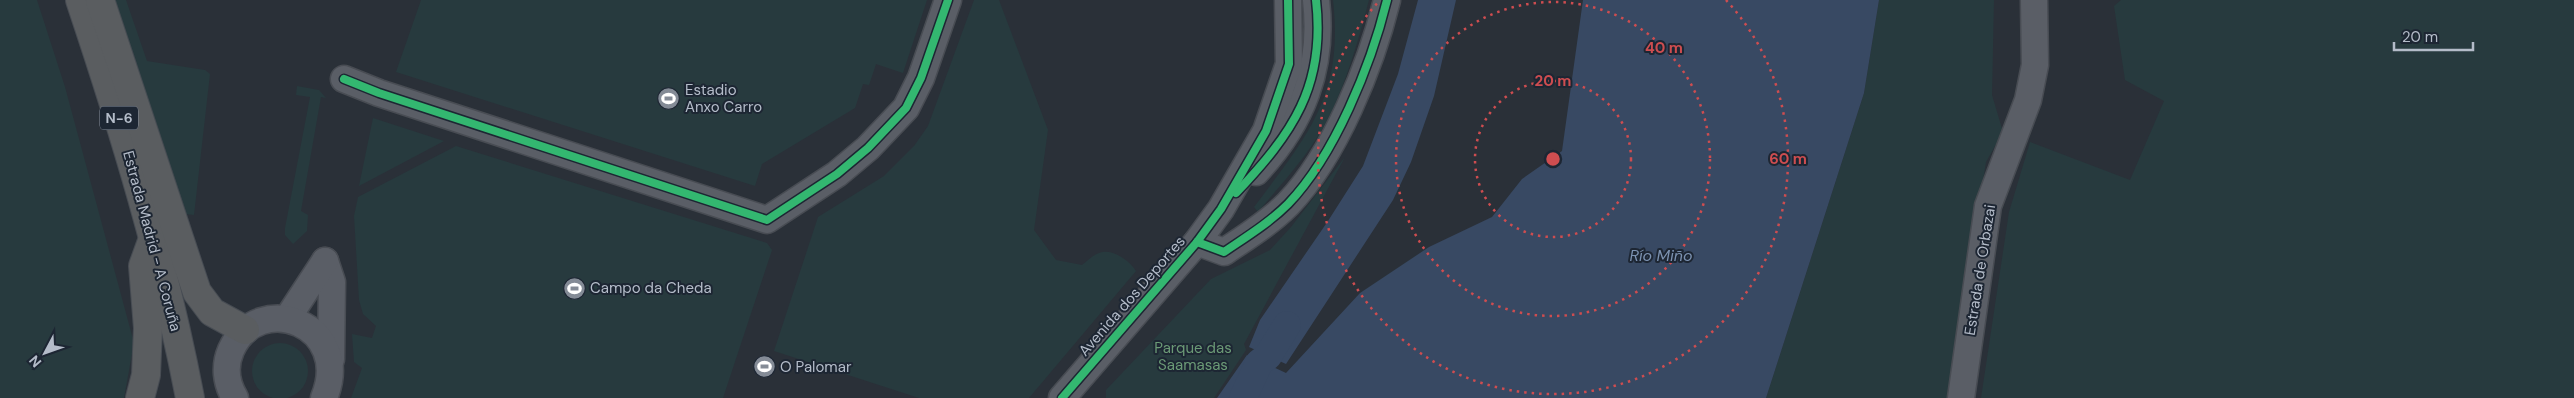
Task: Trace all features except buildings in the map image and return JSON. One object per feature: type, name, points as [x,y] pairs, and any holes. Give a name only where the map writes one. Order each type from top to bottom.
[{"type":"highway","name":"Estrada Madrid - A Coruña","points":[[80,0],[116,106],[154,238],[190,398]]},
{"type":"highway","points":[[100,0],[197,292],[212,312],[246,330]]},
{"type":"highway","points":[[140,398],[146,374],[148,328],[143,266],[154,238]]},
{"type":"street","points":[[344,79],[389,96],[767,220],[837,174],[868,148],[906,108],[921,78],[948,0]]},
{"type":"street","name":"Avenida dos Deportes","points":[[1062,398],[1197,242],[1221,209],[1266,131],[1289,64],[1288,0]]},
{"type":"street","name":"Avenida dos Deportes","points":[[1221,209],[1272,156],[1290,130],[1311,84],[1318,20],[1316,0]]},
{"type":"street","points":[[1197,242],[1224,252],[1272,218],[1289,202],[1323,155],[1341,125],[1367,67],[1387,0]]},
{"type":"street","name":"Estrada de Orbazai","points":[[1961,398],[1988,206],[2028,100],[2035,65],[2034,0]]},
{"type":"street","points":[[287,319],[325,261],[332,282],[330,382],[324,398]]},
{"type":"street","points":[[235,398],[230,389],[226,373],[228,357],[235,342],[246,330],[258,322],[287,319],[303,324],[316,334],[326,348],[331,364]]},
{"type":"green space","points":[[0,0],[37,0],[65,87],[134,343],[124,398],[0,398]]},
{"type":"green space","points":[[114,0],[126,0],[147,61],[205,70],[210,74],[194,215],[185,214]]},
{"type":"green space","name":"Estadio Anxo Carro","points":[[421,0],[927,0],[903,73],[876,64],[869,85],[863,84],[855,108],[762,164],[755,186],[396,72]]},
{"type":"green space","points":[[974,0],[999,0],[1048,130],[1034,230],[1056,260],[1082,265],[1097,254],[1109,252],[1125,259],[1136,271],[1029,398],[919,398],[774,351],[818,217],[884,176],[914,146],[928,126]]},
{"type":"green space","points":[[1333,0],[1369,0],[1348,71],[1331,113],[1316,139],[1258,212],[1254,207],[1306,135],[1318,112],[1327,88],[1333,62],[1335,33]]},
{"type":"green space","points":[[1879,0],[1994,0],[1992,95],[2003,132],[1986,162],[1949,398],[1766,398],[1864,93]]},
{"type":"green space","points":[[2121,0],[2574,0],[2574,398],[1981,398],[2009,212],[2030,142],[2130,180],[2164,101],[2125,80],[2114,6]]},
{"type":"green space","points":[[297,86],[319,90],[326,98],[321,97],[301,211],[308,215],[307,231],[293,244],[285,235],[285,228],[310,97],[296,95]]},
{"type":"green space","points":[[373,118],[444,141],[359,186]]},
{"type":"green space","name":"Campo da Cheda","points":[[456,146],[767,243],[772,250],[723,398],[351,398],[362,368],[354,362],[352,334],[372,338],[376,326],[363,314],[359,300],[354,216],[358,197]]},
{"type":"green space","name":"Parque das Saamasas","points":[[1345,157],[1244,344],[1246,350],[1214,398],[1106,398],[1106,390],[1211,279],[1270,250],[1291,227]]},
{"type":"green space","points":[[280,343],[291,345],[300,351],[306,360],[308,371],[306,382],[300,391],[291,397],[280,399],[269,397],[260,391],[254,382],[252,371],[254,360],[260,351],[269,345]]},
{"type":"water","points":[[1418,0],[1456,0],[1434,96],[1411,162],[1393,200],[1286,364],[1249,347],[1260,320],[1363,166],[1398,74]]},
{"type":"water","name":"Río Miño","points":[[1583,0],[1879,0],[1864,93],[1766,398],[1217,398],[1247,355],[1286,373],[1360,293],[1429,247],[1492,217],[1522,179],[1562,151]]},
{"type":"waterway","points":[[1243,398],[1259,363],[1268,356],[1287,325]]},
{"type":"cycle path","points":[[344,79],[379,93],[767,220],[837,174],[868,148],[906,108],[921,78],[948,0]]},
{"type":"cycle path","points":[[1062,398],[1197,242],[1221,209],[1266,131],[1289,64],[1288,0]]},
{"type":"cycle path","points":[[1236,193],[1274,150],[1289,129],[1301,107],[1310,83],[1316,58],[1318,31],[1316,0]]},
{"type":"cycle path","points":[[1197,242],[1224,252],[1273,217],[1288,204],[1305,184],[1321,161],[1349,108],[1371,52],[1387,0]]},
{"type":"place","name":"Estadio Anxo Carro","points":[[669,99]]},
{"type":"place","name":"Campo da Cheda","points":[[574,288]]},
{"type":"place","name":"O Palomar","points":[[764,367]]}]
